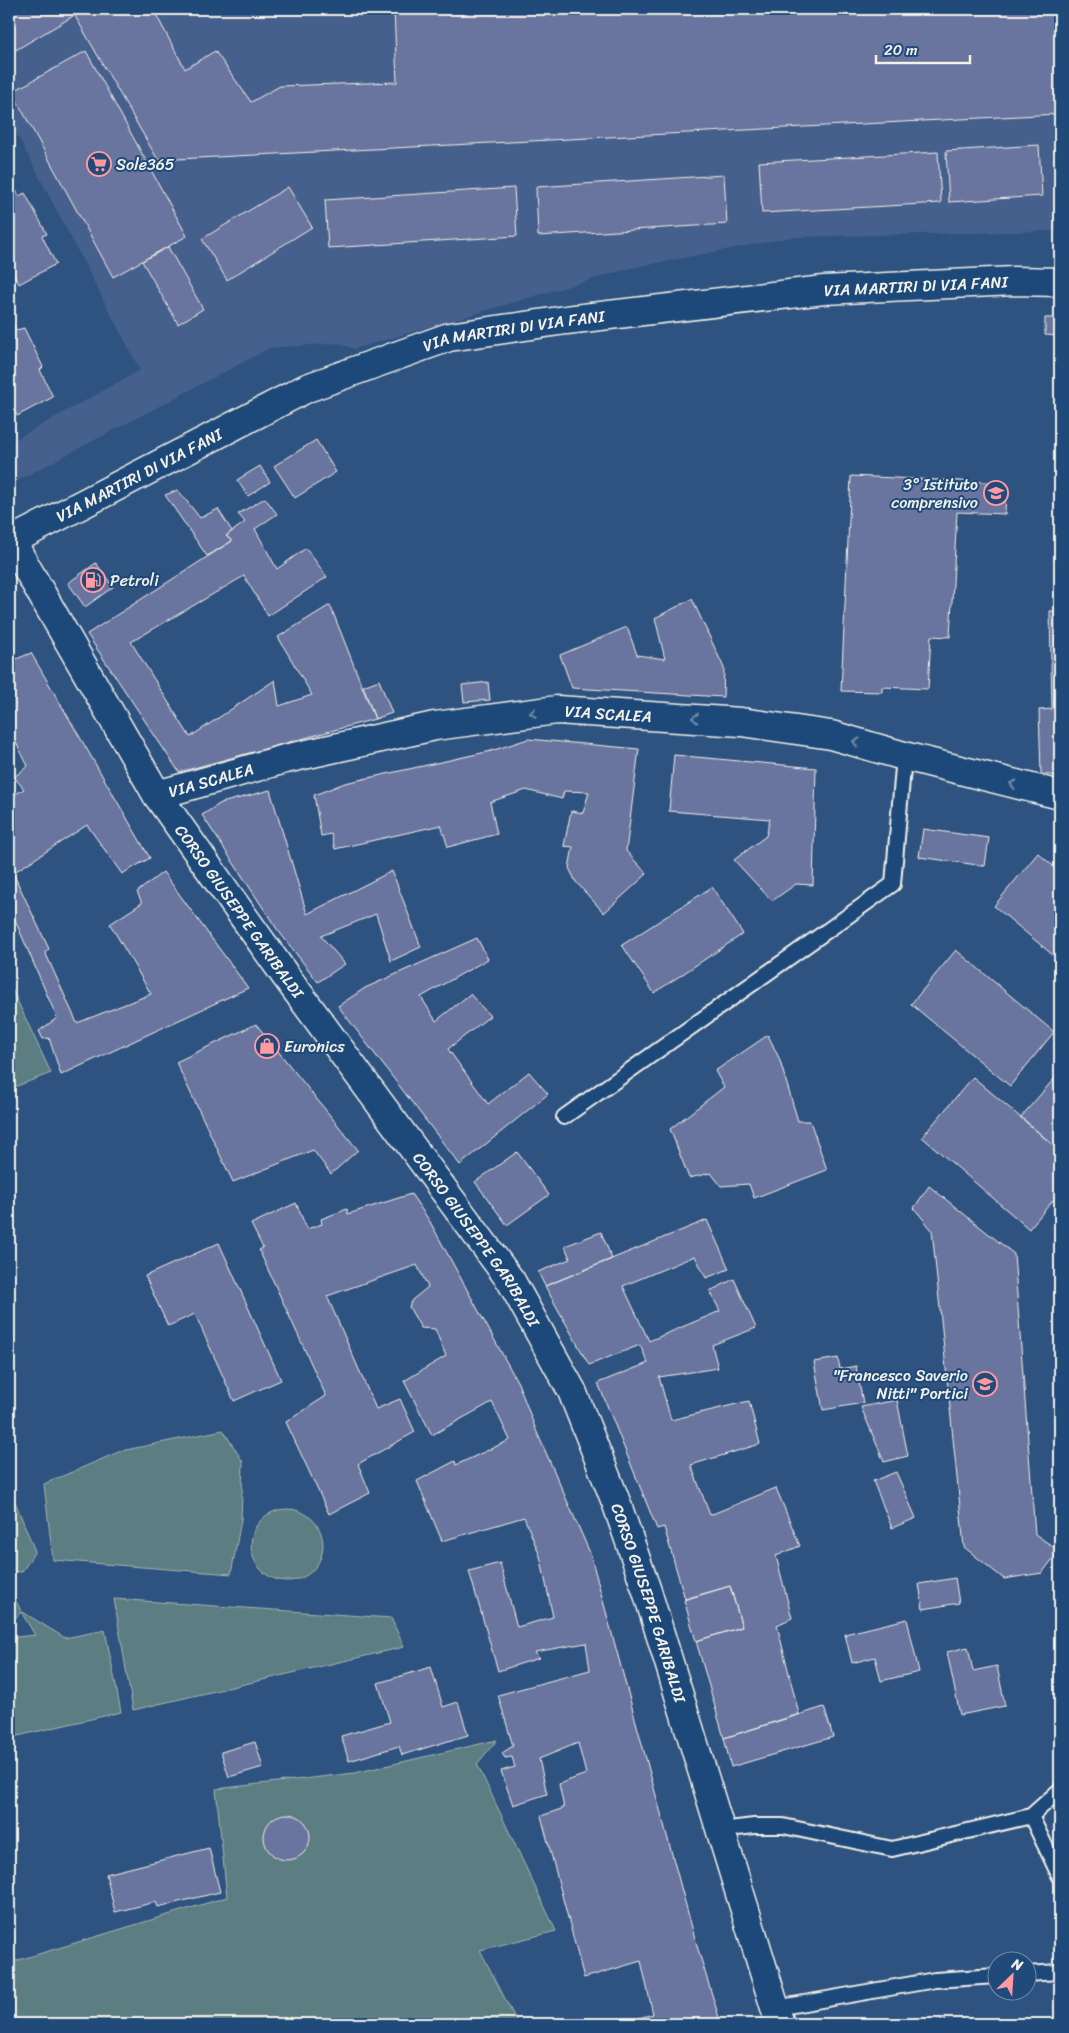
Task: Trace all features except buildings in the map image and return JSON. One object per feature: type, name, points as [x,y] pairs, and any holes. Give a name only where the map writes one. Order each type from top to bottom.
[{"type":"street","name":"VIA MARTIRI DI VIA FANI","points":[[12,550],[307,388],[449,337],[566,320],[824,290],[1014,281],[1060,282]]},
{"type":"street","name":"CORSO GIUSEPPE GARIBALDI","points":[[12,550],[157,795],[285,974],[511,1281],[572,1391],[616,1502],[646,1591],[778,2016]]},
{"type":"street","name":"VIA SCALEA","points":[[157,795],[285,759],[435,726],[557,710],[741,722],[831,735],[904,756],[1060,795]]},
{"type":"lane","points":[[564,1118],[893,884],[904,756]]},
{"type":"lane","points":[[721,1830],[754,1826],[783,1826],[892,1849],[1031,1816],[1060,1790]]},
{"type":"lane","points":[[1031,1816],[1060,1877]]},
{"type":"lane","points":[[1036,1973],[1060,1972]]},
{"type":"lane","points":[[778,2016],[935,1980],[986,1977]]},
{"type":"shaded area","points":[[9,9],[1060,9],[1060,180],[1057,231],[792,237],[631,268],[354,349],[339,343],[270,348],[13,483],[9,476],[9,443],[140,370],[9,119]]},
{"type":"green space","points":[[9,983],[51,1073],[9,1089]]},
{"type":"green space","points":[[223,1430],[243,1462],[241,1520],[231,1574],[53,1560],[44,1484],[121,1451]]},
{"type":"green space","points":[[9,1487],[35,1551],[22,1572],[9,1571]]},
{"type":"green space","points":[[287,1509],[307,1515],[317,1525],[323,1545],[317,1565],[307,1575],[287,1581],[267,1575],[257,1565],[251,1545],[257,1525],[267,1515]]},
{"type":"green space","points":[[9,1593],[12,1593],[21,1611],[65,1638],[105,1630],[121,1712],[9,1738],[9,1638],[35,1635],[21,1612],[9,1625]]},
{"type":"green space","points":[[114,1599],[391,1618],[404,1647],[133,1710]]},
{"type":"green space","points":[[497,1740],[477,1764],[556,1931],[480,1950],[518,2024],[9,2024],[9,1963],[227,1897],[216,1789],[355,1773]]},
{"type":"place","name":"Sole365","points":[[99,164]]},
{"type":"place","name":"3° Istituto comprensivo","points":[[996,493]]},
{"type":"place","name":"Petroli","points":[[93,580]]},
{"type":"place","name":"Euronics","points":[[267,1046]]},
{"type":"place","name":"\"Francesco Saverio Nitti\" Portici","points":[[985,1384]]}]
